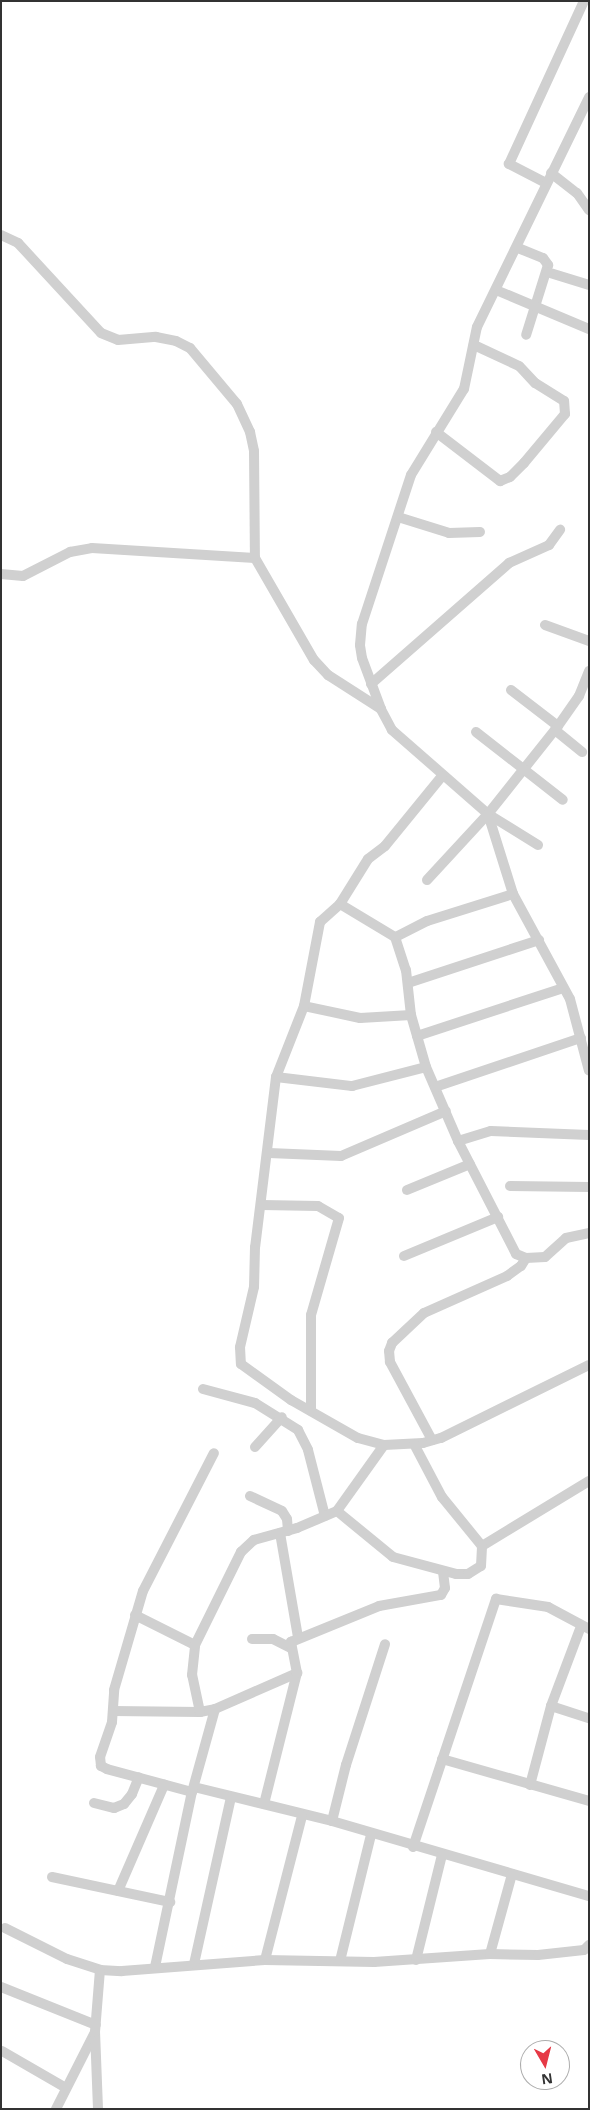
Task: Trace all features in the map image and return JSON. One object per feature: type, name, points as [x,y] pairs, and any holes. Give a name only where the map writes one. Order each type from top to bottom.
[{"type":"street","points":[[584,1],[509,164],[549,178],[576,193],[589,210]]},
{"type":"street","points":[[538,846],[488,814],[442,776],[392,730],[381,709],[362,658],[362,624],[410,475],[464,389],[477,327],[518,248],[549,178],[589,97]]},
{"type":"street","points":[[1,235],[18,242],[101,333],[118,340],[156,337],[176,341],[201,357],[237,404],[250,432],[254,451],[255,558],[314,660],[328,675],[381,709]]},
{"type":"street","points":[[518,248],[546,261],[548,272],[526,335]]},
{"type":"street","points":[[548,272],[589,284]]},
{"type":"street","points":[[496,290],[535,309],[589,330]]},
{"type":"street","points":[[436,432],[500,481],[510,478],[565,414],[564,401],[535,383],[519,366],[474,345]]},
{"type":"street","points":[[398,517],[449,533],[480,532]]},
{"type":"street","points":[[371,684],[509,563],[548,545],[560,530]]},
{"type":"street","points":[[1,574],[23,576],[70,552],[92,548],[255,558]]},
{"type":"street","points":[[545,625],[589,641]]},
{"type":"street","points":[[427,880],[526,770],[579,696],[589,671]]},
{"type":"street","points":[[511,690],[582,752]]},
{"type":"street","points":[[476,732],[563,800]]},
{"type":"street","points":[[442,776],[384,846],[368,859],[340,904],[320,922],[304,1006],[276,1076],[269,1153],[255,1247],[254,1292],[240,1347],[241,1364],[248,1372],[358,1438],[384,1445],[414,1444],[432,1440],[587,1366]]},
{"type":"street","points":[[488,814],[513,894],[563,988],[581,1038],[589,1071]]},
{"type":"street","points":[[395,937],[427,921],[513,894]]},
{"type":"street","points":[[340,904],[395,937],[408,982],[411,1016],[420,1035],[426,1067],[437,1086],[470,1164],[516,1254],[528,1258],[545,1257],[566,1238],[589,1233]]},
{"type":"street","points":[[408,982],[539,940]]},
{"type":"street","points":[[420,1035],[563,988]]},
{"type":"street","points":[[304,1006],[360,1018],[411,1016]]},
{"type":"street","points":[[437,1086],[581,1038]]},
{"type":"street","points":[[276,1076],[352,1086],[426,1067]]},
{"type":"street","points":[[269,1153],[340,1156],[446,1111]]},
{"type":"street","points":[[461,1140],[491,1131],[589,1135]]},
{"type":"street","points":[[408,1190],[470,1164]]},
{"type":"street","points":[[510,1186],[589,1187]]},
{"type":"street","points":[[262,1205],[318,1206],[338,1218],[311,1315],[311,1411]]},
{"type":"street","points":[[404,1256],[498,1218]]},
{"type":"street","points":[[432,1440],[390,1362],[388,1351],[392,1343],[424,1313],[507,1276],[521,1266],[528,1258]]},
{"type":"street","points":[[203,1389],[255,1403],[282,1417],[298,1430],[304,1440],[325,1516]]},
{"type":"street","points":[[255,1447],[282,1417]]},
{"type":"street","points":[[337,1511],[393,1557],[456,1574],[477,1570],[484,1561],[482,1546],[442,1497],[414,1444]]},
{"type":"street","points":[[200,1712],[192,1675],[195,1645],[246,1544],[284,1532],[337,1511],[384,1445]]},
{"type":"street","points":[[214,1453],[189,1507],[168,1541],[143,1592],[114,1690],[112,1722],[100,1762],[107,1769],[164,1785],[231,1796],[264,1804],[589,1896]]},
{"type":"street","points":[[482,1546],[589,1481]]},
{"type":"street","points":[[250,1496],[282,1511],[287,1519],[284,1532],[298,1637]]},
{"type":"street","points":[[264,1804],[297,1673],[291,1642],[298,1637],[379,1606],[441,1595],[445,1588],[443,1571]]},
{"type":"street","points":[[413,1847],[496,1599],[548,1607],[585,1628],[551,1706],[530,1785]]},
{"type":"street","points":[[135,1614],[195,1645]]},
{"type":"street","points":[[252,1639],[273,1640],[291,1648]]},
{"type":"street","points":[[332,1822],[346,1765],[385,1644]]},
{"type":"street","points":[[113,1710],[200,1712],[215,1709],[297,1673]]},
{"type":"street","points":[[551,1706],[589,1718]]},
{"type":"street","points":[[155,1966],[193,1789],[215,1709]]},
{"type":"street","points":[[442,1759],[589,1801]]},
{"type":"street","points":[[94,1803],[109,1808],[124,1804],[132,1794],[139,1777]]},
{"type":"street","points":[[118,1891],[164,1785]]},
{"type":"street","points":[[194,1964],[231,1796]]},
{"type":"street","points":[[265,1960],[302,1816]]},
{"type":"street","points":[[340,1961],[371,1835]]},
{"type":"street","points":[[416,1960],[442,1855]]},
{"type":"street","points":[[490,1954],[512,1874]]},
{"type":"street","points":[[52,1877],[170,1902]]},
{"type":"street","points":[[5,1928],[67,1959],[100,1970],[122,1971],[155,1966],[265,1960],[416,1960],[490,1954],[574,1952],[584,1950],[589,1945]]},
{"type":"street","points":[[98,2109],[96,2029],[100,1970]]},
{"type":"street","points":[[1,1988],[96,2029]]},
{"type":"street","points":[[56,2109],[96,2029]]},
{"type":"street","points":[[2,2052],[66,2088]]}]
